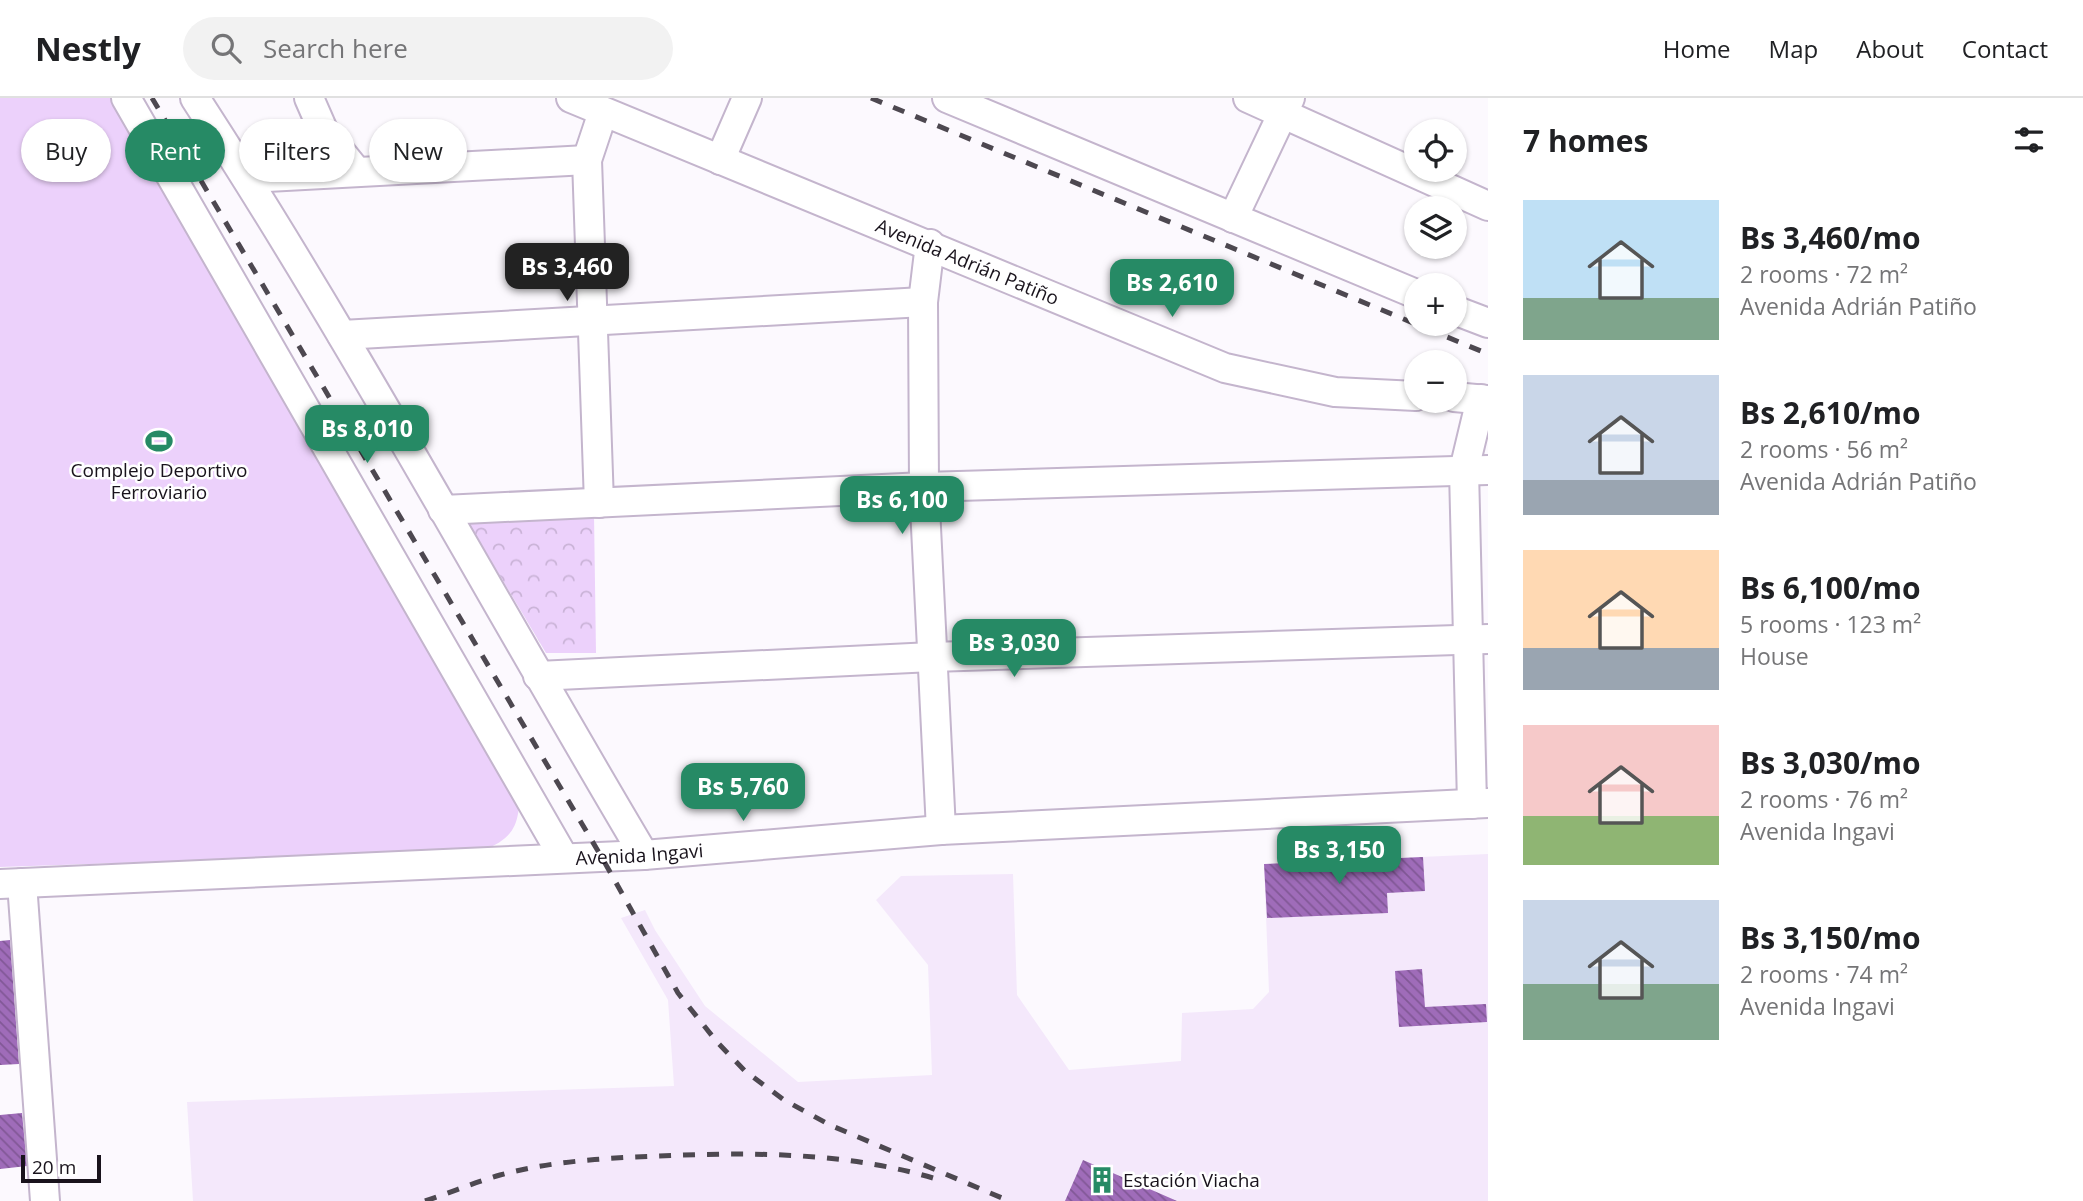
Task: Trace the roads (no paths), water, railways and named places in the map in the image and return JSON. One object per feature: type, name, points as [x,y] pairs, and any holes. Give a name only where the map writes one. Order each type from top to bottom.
[{"type":"street","points":[[126,98],[564,858]]},
{"type":"street","points":[[195,98],[239,166]]},
{"type":"street","points":[[309,98],[323,130],[357,173],[587,160]]},
{"type":"street","name":"Avenida Adrián Patiño","points":[[571,98],[1225,368],[1335,392],[1404,395]]},
{"type":"street","points":[[720,160],[747,98]]},
{"type":"street","points":[[947,98],[1404,289]]},
{"type":"street","points":[[1248,98],[1286,105],[1488,206]]},
{"type":"street","points":[[1233,218],[1286,105]]},
{"type":"street","points":[[600,503],[587,160],[603,112]]},
{"type":"street","points":[[249,182],[342,335],[644,855]]},
{"type":"street","points":[[930,244],[923,303],[924,487],[941,830]]},
{"type":"street","points":[[342,335],[923,303]]},
{"type":"street","points":[[1467,315],[1488,323]]},
{"type":"street","points":[[1474,399],[1480,804]]},
{"type":"street","points":[[443,510],[924,487],[1476,470]]},
{"type":"street","points":[[538,676],[932,657],[1478,639]]},
{"type":"street","name":"Avenida Ingavi","points":[[11,883],[644,855],[941,830],[1480,804]]},
{"type":"street","points":[[11,883],[45,1201]]},
{"type":"railway","points":[[152,98],[601,856],[678,993],[717,1042],[745,1071],[784,1100],[830,1125],[1009,1201]]},
{"type":"railway","points":[[871,98],[1488,354]]},
{"type":"railway","points":[[425,1201],[519,1170],[579,1161],[639,1157],[728,1154],[797,1156],[866,1163],[933,1178]]},
{"type":"place","name":"Complejo Deportivo Ferroviario","points":[[159,441]]},
{"type":"place","name":"Estación Viacha","points":[[1102,1180]]}]
